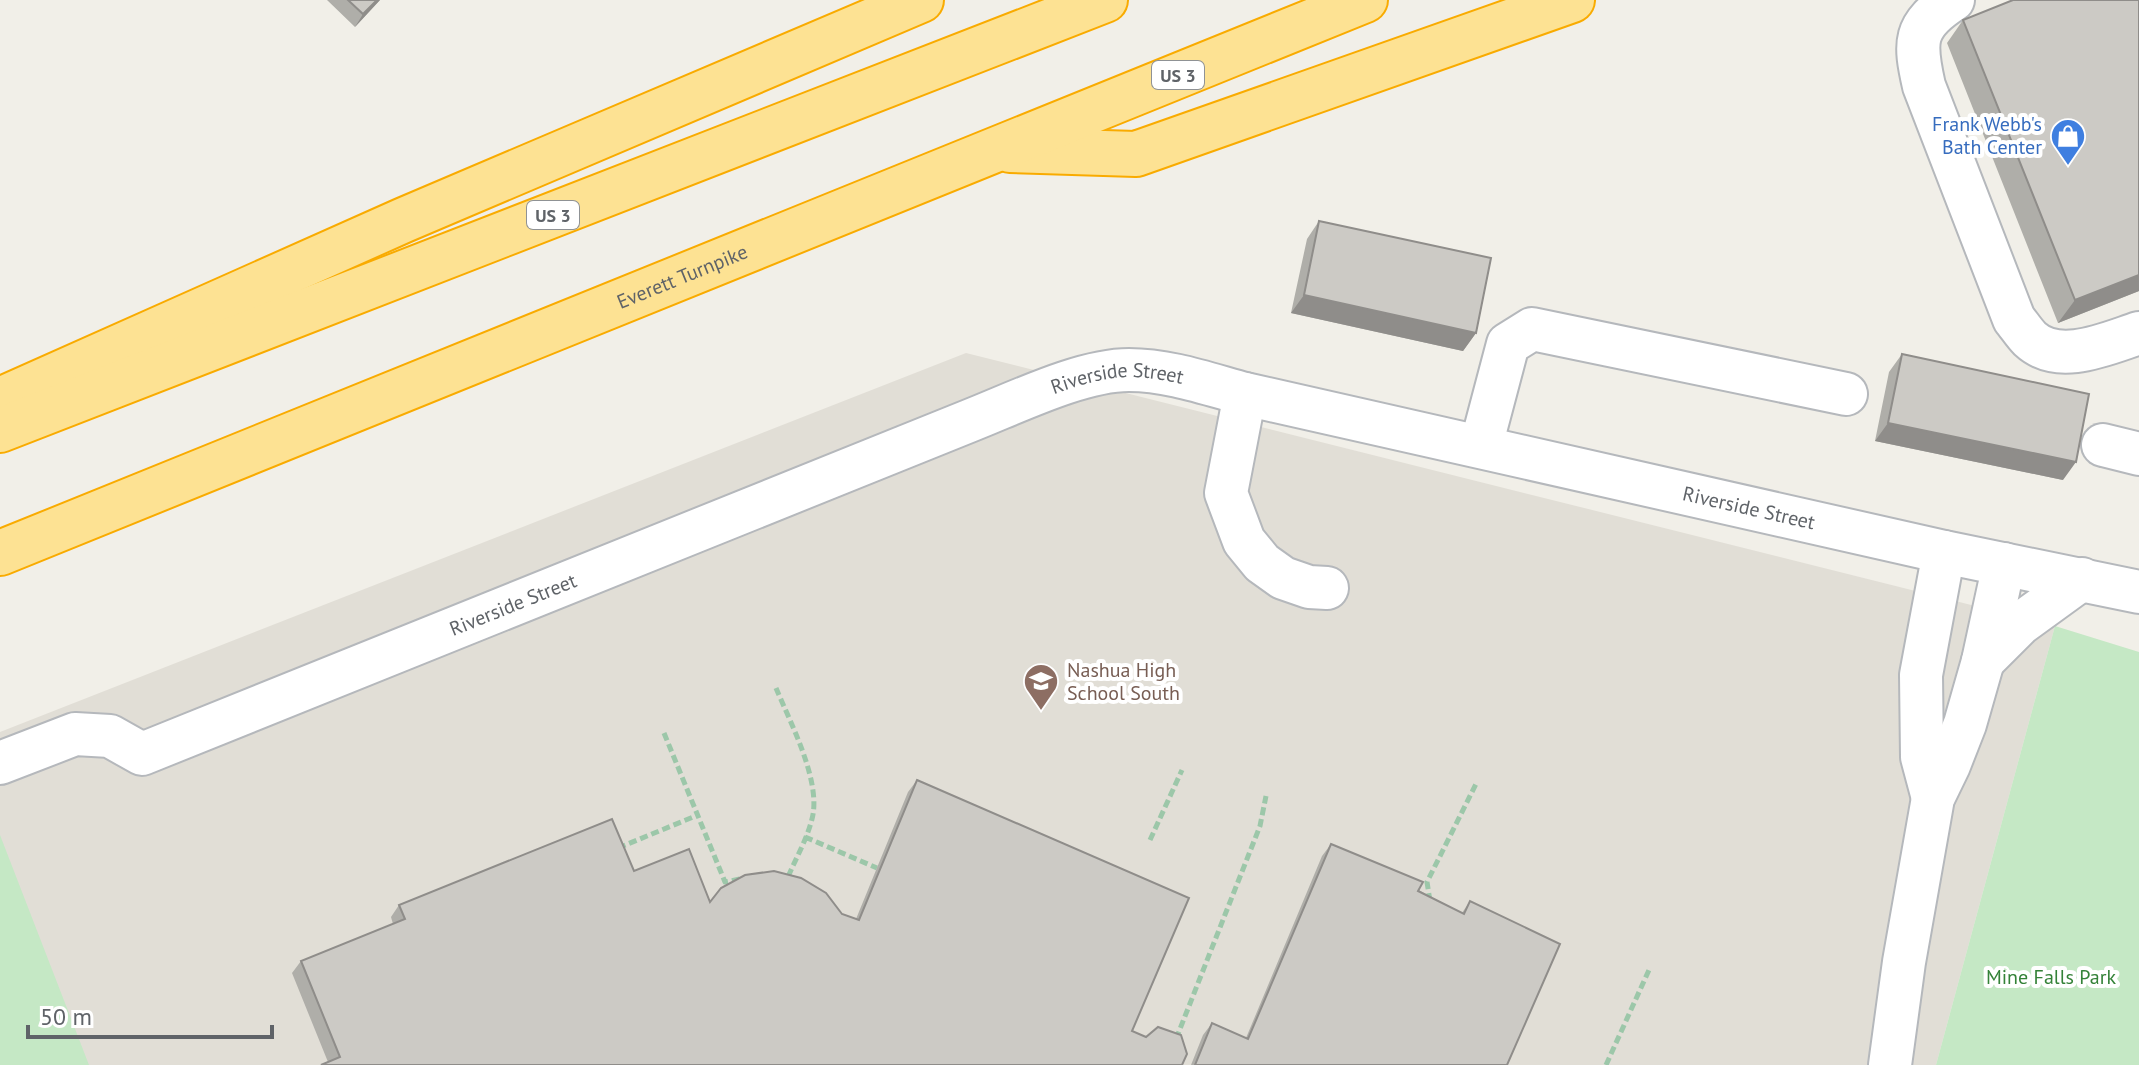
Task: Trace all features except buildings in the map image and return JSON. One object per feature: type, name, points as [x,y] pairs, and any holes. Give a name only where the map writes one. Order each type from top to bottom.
[{"type":"highway","points":[[0,400],[404,220],[921,0]]},
{"type":"highway","name":"US 3","points":[[0,430],[1105,0]]},
{"type":"highway","name":"Everett Turnpike","points":[[0,553],[1365,0]]},
{"type":"highway","points":[[991,149],[1136,154],[1572,0]]},
{"type":"street","points":[[1953,0],[1935,12],[1919,32],[1917,52],[1924,86],[2014,319],[2032,341],[2059,352],[2089,349],[2139,333]]},
{"type":"street","points":[[1481,446],[1508,344],[1532,329],[1846,394]]},
{"type":"street","name":"Riverside Street","points":[[0,763],[75,734],[110,736],[142,754],[714,522],[1076,380],[1129,370],[1177,376],[1944,552],[2139,592]]},
{"type":"street","points":[[1245,394],[1226,493],[1244,541],[1262,563],[1283,578],[1309,587],[1327,588]]},
{"type":"street","points":[[1933,798],[1922,757],[1921,675],[1944,552]]},
{"type":"street","points":[[1890,1065],[1904,962],[1933,798],[1965,724],[1983,661],[2004,564]]},
{"type":"street","points":[[1983,661],[2020,624],[2082,579]]},
{"type":"path","points":[[775,876],[788,877],[812,819],[814,801],[797,739],[776,688]]},
{"type":"path","points":[[664,733],[725,882],[750,878]]},
{"type":"path","points":[[1150,840],[1182,770]]},
{"type":"path","points":[[1432,910],[1427,882],[1477,782]]},
{"type":"path","points":[[1174,1045],[1260,826],[1266,796]]},
{"type":"path","points":[[611,850],[698,815]]},
{"type":"path","points":[[805,837],[877,868]]},
{"type":"path","points":[[1606,1065],[1649,970]]},
{"type":"shaded area","name":"Nashua High School South","points":[[966,353],[2055,626],[1936,1065],[0,1065],[0,732]]},
{"type":"green space","name":"Mine Falls Park","points":[[2055,626],[2139,652],[2139,1065],[1936,1065]]},
{"type":"green space","points":[[0,835],[89,1065],[0,1065]]},
{"type":"place","name":"Frank Webb's Bath Center","points":[[2068,167]]},
{"type":"place","name":"Nashua High School South","points":[[1041,712]]}]
